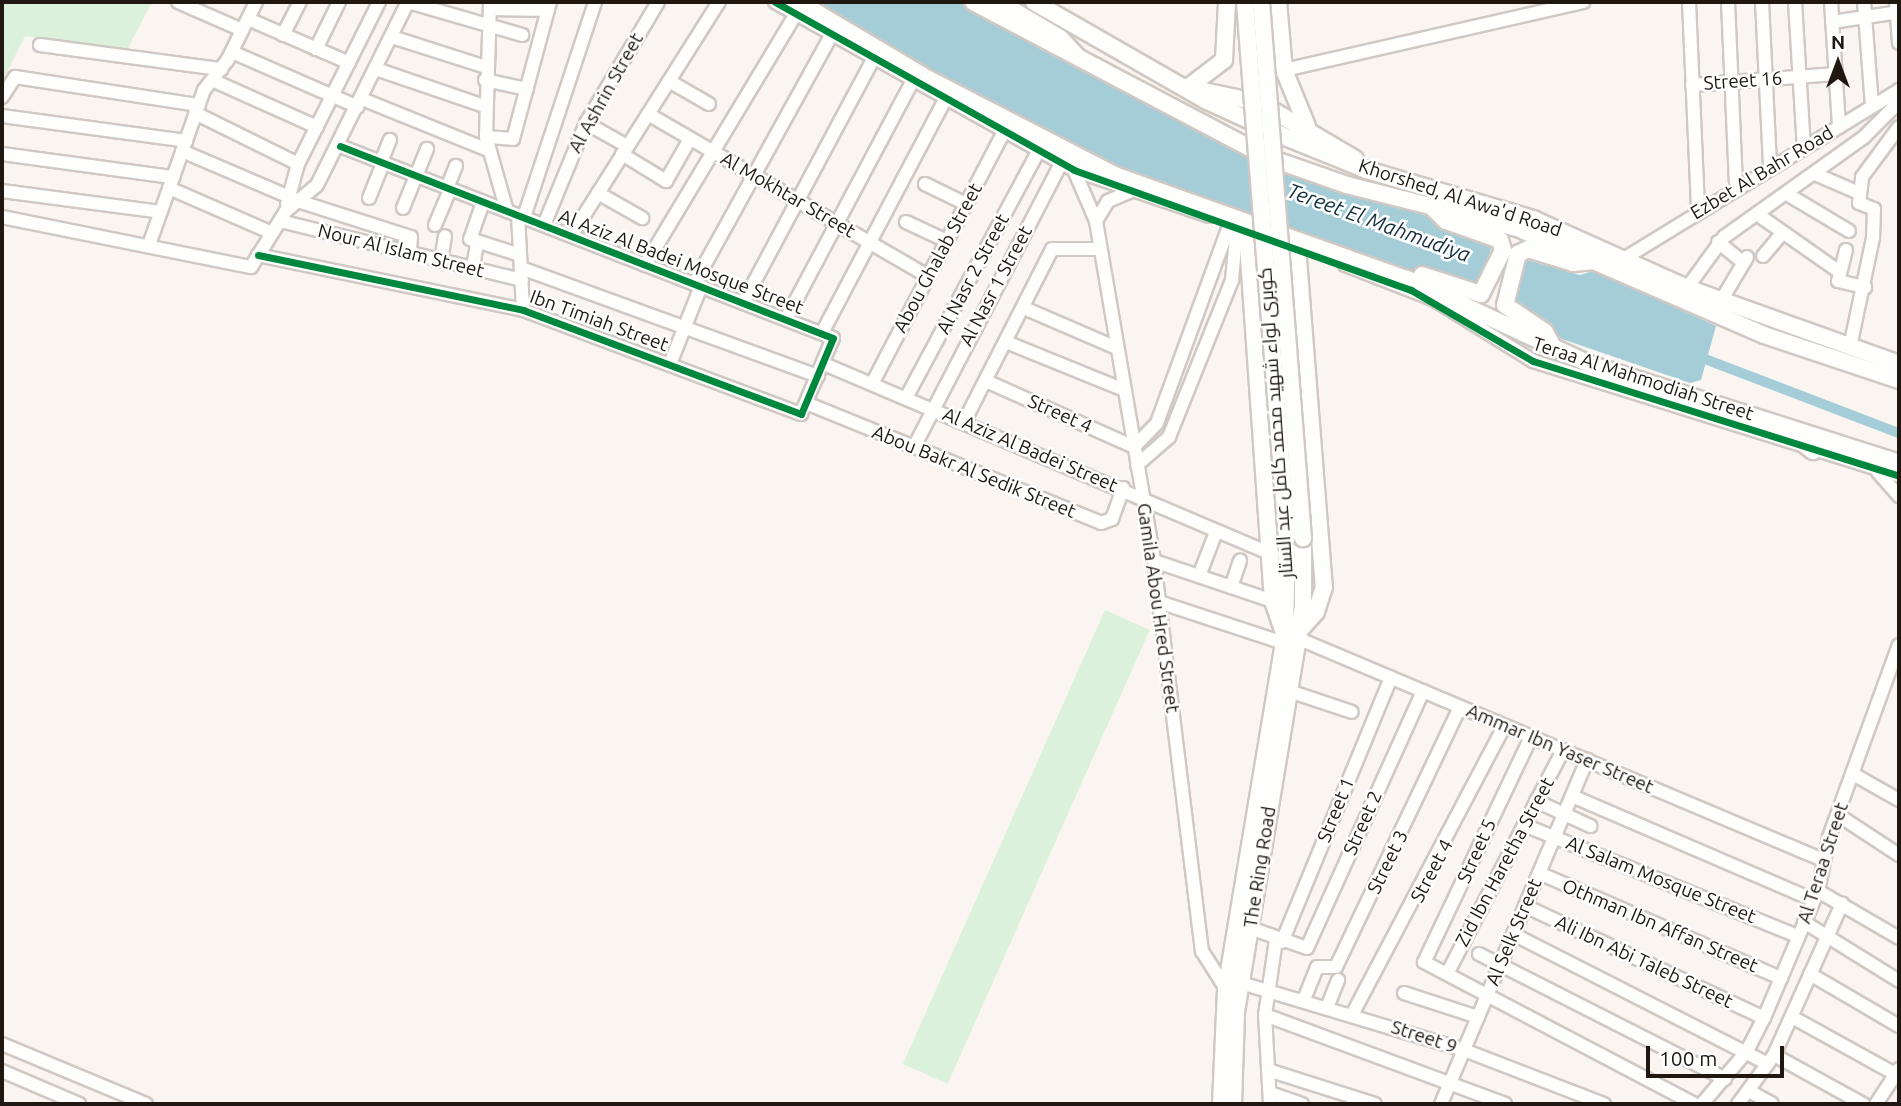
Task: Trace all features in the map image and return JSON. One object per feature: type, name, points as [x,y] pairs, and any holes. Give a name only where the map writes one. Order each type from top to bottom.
[{"type":"main road","name":"Khorshed, Al Awa'd Road","points":[[973,2],[1083,65],[1266,158],[1517,228],[1764,335],[1899,380]]},
{"type":"main road","points":[[999,2],[1060,38],[1083,65]]},
{"type":"main road","name":"Khorshed, Al Awa'd Road","points":[[1034,2],[1183,87],[1367,170],[1533,219],[1687,288],[1899,364]]},
{"type":"main road","points":[[1183,87],[1203,81],[1224,60],[1227,2]]},
{"type":"main road","name":"كوبرى لواء شهيد محمد كامل عبد الستار","points":[[1245,2],[1295,538],[1306,584],[1291,637]]},
{"type":"main road","name":"كوبرى لواء شهيد محمد كامل عبد الستار","points":[[1261,2],[1295,538]]},
{"type":"main road","points":[[1278,2],[1284,70],[1307,126]]},
{"type":"main road","points":[[797,8],[1083,162],[1407,279],[1554,349],[1899,463]]},
{"type":"main road","points":[[1183,87],[1238,95],[1307,126],[1367,170]]},
{"type":"main road","points":[[1430,205],[1446,221],[1500,240],[1510,253]]},
{"type":"main road","points":[[1238,226],[1255,325],[1273,555],[1273,601],[1291,637],[1316,612],[1324,587],[1306,327],[1297,246]]},
{"type":"main road","points":[[1510,253],[1528,249],[1573,263],[1595,261]]},
{"type":"main road","points":[[1496,291],[1510,253]]},
{"type":"main road","points":[[1407,279],[1426,276],[1475,294],[1496,291]]},
{"type":"main road","points":[[1496,291],[1507,309],[1545,332],[1554,349]]},
{"type":"main road","points":[[1255,325],[1281,316],[1306,327]]},
{"type":"main road","points":[[1781,426],[1813,451]]},
{"type":"main road","name":"The Ring Road","points":[[1233,986],[1250,928],[1289,691],[1291,637]]},
{"type":"main road","name":"The Ring Road","points":[[1231,1104],[1233,986],[1291,637]]},
{"type":"street","points":[[178,2],[284,35],[349,63]]},
{"type":"street","points":[[149,244],[197,109],[212,80],[232,52],[256,2]]},
{"type":"street","points":[[284,35],[300,2]]},
{"type":"street","points":[[316,49],[339,2]]},
{"type":"street","points":[[283,216],[298,164],[379,2]]},
{"type":"street","points":[[255,261],[283,216],[301,202],[340,146],[408,2],[491,30],[522,35]]},
{"type":"street","points":[[516,215],[596,2]]},
{"type":"street","name":"Al Ashrin Street","points":[[544,225],[586,123],[658,2]]},
{"type":"street","points":[[571,236],[719,2]]},
{"type":"street","name":"Teraa Al Mahmodiah Street","points":[[775,2],[797,8],[831,36],[872,61],[1074,170],[1129,192],[1297,246],[1433,299],[1533,361],[1878,472],[1899,476]]},
{"type":"street","points":[[1284,70],[1583,2]]},
{"type":"street","points":[[1689,2],[1698,211]]},
{"type":"street","points":[[1727,2],[1736,188]]},
{"type":"street","points":[[1762,2],[1770,168]]},
{"type":"street","points":[[1795,2],[1804,148]]},
{"type":"street","points":[[1831,2],[1839,127]]},
{"type":"street","points":[[1864,2],[1872,107]]},
{"type":"street","points":[[232,52],[332,96],[487,143],[513,139],[549,6],[490,6],[491,30],[484,106],[487,143],[516,215],[523,310]]},
{"type":"street","points":[[645,265],[797,8]]},
{"type":"street","points":[[1832,22],[1897,9],[1899,43]]},
{"type":"street","points":[[670,364],[685,328],[698,285],[831,36]]},
{"type":"street","points":[[392,37],[527,89]]},
{"type":"street","points":[[40,45],[221,69]]},
{"type":"street","points":[[743,303],[872,61]]},
{"type":"street","points":[[376,69],[484,106]]},
{"type":"street","name":"Street 16","points":[[1692,85],[1836,74]]},
{"type":"street","points":[[2,97],[15,76],[197,109],[298,164]]},
{"type":"street","points":[[212,80],[317,127]]},
{"type":"street","points":[[668,81],[709,104]]},
{"type":"street","points":[[786,319],[912,82]]},
{"type":"street","name":"Ezbet Al Bahr Road","points":[[1625,258],[1698,211],[1899,91]]},
{"type":"street","name":"Ezbet Al Bahr Road","points":[[1687,288],[1718,242],[1815,174],[1893,108],[1899,91]]},
{"type":"street","points":[[806,403],[821,370],[827,335],[870,243],[945,100]]},
{"type":"street","name":"Al Mokhtar Street","points":[[648,114],[928,276]]},
{"type":"street","points":[[2,116],[184,146],[301,202],[411,237],[410,253]]},
{"type":"street","points":[[586,123],[666,181],[691,139]]},
{"type":"street","points":[[1860,199],[1867,165],[1899,127]]},
{"type":"street","name":"Abou Ghalab Street","points":[[872,384],[1004,131]]},
{"type":"street","points":[[369,198],[390,140]]},
{"type":"street","name":"Al Aziz Al Badei Mosque Street","points":[[340,146],[827,335]]},
{"type":"street","points":[[403,208],[427,149]]},
{"type":"street","name":"Al Nasr 2 Street","points":[[906,398],[1039,150]]},
{"type":"street","points":[[2,154],[171,182],[272,233]]},
{"type":"street","name":"Al Nasr 1 Street","points":[[915,447],[931,409],[1061,163]]},
{"type":"street","points":[[435,226],[456,166]]},
{"type":"street","name":"Gamila Abou Hred Street","points":[[1074,170],[1096,221],[1154,561],[1202,951],[1233,986]]},
{"type":"street","points":[[1815,174],[1874,209],[1865,287],[1850,347]]},
{"type":"street","points":[[925,184],[966,204]]},
{"type":"street","points":[[2,191],[161,212]]},
{"type":"street","points":[[1096,221],[1108,201],[1129,192]]},
{"type":"street","points":[[598,193],[642,218]]},
{"type":"street","points":[[1787,194],[1849,231]]},
{"type":"street","points":[[483,202],[470,238],[521,268]]},
{"type":"street","points":[[1757,214],[1839,271]]},
{"type":"street","name":"Nour Al Islam Street","points":[[283,216],[410,253],[473,268],[521,268]]},
{"type":"street","name":"Ibn Timiah Street","points":[[2,217],[523,310],[798,415],[806,403]]},
{"type":"street","points":[[906,222],[947,241]]},
{"type":"street","points":[[1134,447],[1157,423],[1238,226]]},
{"type":"street","points":[[1138,465],[1169,438],[1232,280],[1238,226]]},
{"type":"street","points":[[1763,256],[1783,233]]},
{"type":"street","points":[[441,261],[444,236]]},
{"type":"street","points":[[473,268],[477,242]]},
{"type":"street","points":[[1718,242],[1745,259],[1721,301]]},
{"type":"street","points":[[964,422],[1052,249],[1099,249]]},
{"type":"street","points":[[1846,250],[1839,271],[1841,282],[1865,287]]},
{"type":"street","name":"Al Aziz Al Badei Street","points":[[521,268],[685,328],[872,384],[1123,488],[1144,500],[1273,555]]},
{"type":"street","points":[[1024,308],[1116,348]]},
{"type":"street","points":[[1006,342],[1124,390]]},
{"type":"street","name":"Street 4","points":[[986,381],[1134,447]]},
{"type":"street","name":"Abou Bakr Al Sedik Street","points":[[806,403],[1101,523],[1112,519],[1123,488]]},
{"type":"street","points":[[1878,472],[1899,496]]},
{"type":"street","points":[[1199,576],[1216,532]]},
{"type":"street","points":[[1154,561],[1273,601]]},
{"type":"street","points":[[1231,587],[1240,561]]},
{"type":"street","name":"Ammar Ibn Yaser Street","points":[[1159,602],[1291,637],[1823,860]]},
{"type":"street","name":"Al Teraa Street","points":[[1702,1104],[1747,1051],[1764,1018],[1815,896],[1823,860],[1899,645]]},
{"type":"street","name":"Street 1","points":[[1270,1099],[1265,1015],[1279,941],[1391,678]]},
{"type":"street","points":[[1289,691],[1352,712]]},
{"type":"street","name":"Street 2","points":[[1279,941],[1300,950],[1309,945],[1423,691]]},
{"type":"street","name":"Street 3","points":[[1305,998],[1317,967],[1336,967],[1460,707]]},
{"type":"street","name":"Street 4","points":[[1353,1013],[1504,726]]},
{"type":"street","name":"Street 5","points":[[1447,974],[1425,964],[1531,737]]},
{"type":"street","name":"Zid Ibn Haretha Street","points":[[1447,974],[1563,750]]},
{"type":"street","name":"Al Selk Street","points":[[1441,1104],[1587,760]]},
{"type":"street","points":[[1853,774],[1899,800]]},
{"type":"street","points":[[1572,796],[1815,896],[1842,904],[1899,938]]},
{"type":"street","points":[[1536,802],[1590,826]]},
{"type":"street","points":[[1838,816],[1899,855]]},
{"type":"street","name":"Al Salam Mosque Street","points":[[1524,825],[1798,936]]},
{"type":"street","name":"Othman Ibn Affan Street","points":[[1539,873],[1781,978]]},
{"type":"street","points":[[1738,1104],[1771,1060],[1842,904]]},
{"type":"street","name":"Ali Ibn Abi Taleb Street","points":[[1525,906],[1764,1018]]},
{"type":"street","points":[[1804,922],[1899,981]]},
{"type":"street","points":[[1250,928],[1279,941]]},
{"type":"street","points":[[1513,934],[1747,1051],[1863,1104]]},
{"type":"street","points":[[1479,954],[1725,1079]]},
{"type":"street","points":[[1447,974],[1488,993],[1694,1104]]},
{"type":"street","points":[[1810,974],[1899,1026]]},
{"type":"street","points":[[1328,1005],[1338,980]]},
{"type":"street","name":"Street 9","points":[[1233,986],[1270,988],[1328,1005],[1464,1050],[1604,1104]]},
{"type":"street","points":[[1404,993],[1478,1017]]},
{"type":"street","points":[[1265,1015],[1450,1081],[1505,1104]]},
{"type":"street","points":[[1792,1017],[1898,1073],[1876,1104]]},
{"type":"street","points":[[2,1044],[146,1104]]},
{"type":"street","points":[[1268,1070],[1375,1104]]},
{"type":"street","points":[[2,1071],[79,1104]]},
{"type":"street","points":[[1749,1091],[1772,1104]]},
{"type":"street","points":[[1270,1099],[1302,1104]]},
{"type":"green space","points":[[2,2],[152,2],[127,50],[25,36],[2,82]]},
{"type":"green space","points":[[1105,610],[1150,630],[948,1084],[903,1064]]},
{"type":"water","points":[[815,2],[961,2],[1240,152],[1426,209],[1493,244],[1476,288],[1424,269],[1405,273],[1131,177],[944,80]]},
{"type":"water","points":[[1527,260],[1580,275],[1596,270],[1716,326],[1701,380],[1690,383],[1562,339],[1512,297]]},
{"type":"waterway","name":"Tereet El Mahmudiya","points":[[1697,356],[1899,433]]},
{"type":"cycle path","points":[[775,2],[1074,170],[1411,290],[1533,361],[1899,476]]},
{"type":"cycle path","points":[[258,255],[523,310],[801,414],[833,338],[340,146]]}]
